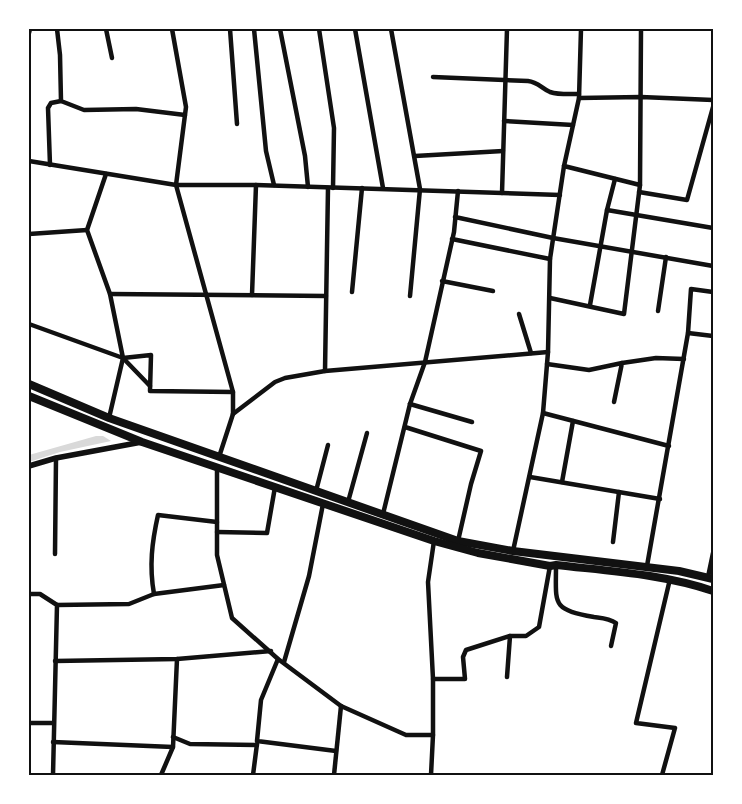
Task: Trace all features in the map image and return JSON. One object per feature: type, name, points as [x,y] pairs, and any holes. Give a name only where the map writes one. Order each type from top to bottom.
[{"type":"highway","points":[[29,384],[108,418],[458,540],[513,551],[647,566],[711,578]]},
{"type":"highway","points":[[29,396],[142,442],[434,541],[478,553],[553,566],[670,579],[713,591]]},
{"type":"street","points":[[29,33],[30,29]]},
{"type":"street","points":[[57,29],[60,55],[61,101]]},
{"type":"street","points":[[106,29],[112,58]]},
{"type":"street","points":[[172,29],[186,107],[176,185],[233,392],[233,414],[219,457]]},
{"type":"street","points":[[230,29],[237,124]]},
{"type":"street","points":[[254,29],[266,152],[274,185]]},
{"type":"street","points":[[280,29],[305,156],[308,187]]},
{"type":"street","points":[[319,29],[334,128],[326,296],[325,371]]},
{"type":"street","points":[[355,29],[383,188]]},
{"type":"street","points":[[391,29],[420,190],[410,296]]},
{"type":"street","points":[[502,193],[507,29]]},
{"type":"street","points":[[513,551],[543,413],[548,352],[550,259],[564,166],[579,96],[581,29]]},
{"type":"street","points":[[550,298],[590,305],[624,314],[640,185],[641,29]]},
{"type":"street","points":[[433,77],[534,82],[548,91],[579,96],[713,100]]},
{"type":"street","points":[[50,165],[48,108],[51,103],[61,101],[84,110],[136,109],[185,115]]},
{"type":"street","points":[[639,192],[687,200],[713,107]]},
{"type":"street","points":[[504,121],[573,125]]},
{"type":"street","points":[[415,156],[503,151]]},
{"type":"street","points":[[29,161],[176,185],[256,184],[560,195]]},
{"type":"street","points":[[564,166],[640,185]]},
{"type":"street","points":[[106,174],[87,230],[110,294],[123,358],[108,418]]},
{"type":"street","points":[[590,305],[607,210],[615,179]]},
{"type":"street","points":[[252,295],[256,184]]},
{"type":"street","points":[[352,292],[362,188]]},
{"type":"street","points":[[383,514],[410,404],[425,362],[452,239],[458,191]]},
{"type":"street","points":[[607,210],[713,228]]},
{"type":"street","points":[[456,217],[553,238],[713,266]]},
{"type":"street","points":[[29,234],[87,230]]},
{"type":"street","points":[[452,239],[550,259]]},
{"type":"street","points":[[658,311],[666,258]]},
{"type":"street","points":[[442,281],[493,291]]},
{"type":"street","points":[[647,566],[684,359],[691,289],[713,292]]},
{"type":"street","points":[[110,294],[326,296]]},
{"type":"street","points":[[519,314],[531,353]]},
{"type":"street","points":[[29,324],[123,358],[151,355],[150,391],[233,392]]},
{"type":"street","points":[[688,333],[713,336]]},
{"type":"street","points":[[233,414],[276,382],[285,378],[325,371],[548,352]]},
{"type":"street","points":[[123,358],[150,386]]},
{"type":"street","points":[[547,364],[589,370],[622,362],[656,358],[684,359]]},
{"type":"street","points":[[614,402],[622,362]]},
{"type":"street","points":[[410,404],[472,422]]},
{"type":"street","points":[[543,413],[669,446]]},
{"type":"street","points":[[562,482],[573,421]]},
{"type":"street","points":[[405,427],[481,451],[458,540]]},
{"type":"street","points":[[348,502],[366,433]]},
{"type":"street","points":[[29,466],[56,458],[142,442]]},
{"type":"street","points":[[316,491],[328,444]]},
{"type":"street","points":[[55,554],[56,458]]},
{"type":"street","points":[[218,467],[217,555],[232,618],[278,659],[341,706],[406,734],[433,735]]},
{"type":"street","points":[[530,477],[660,499]]},
{"type":"street","points":[[217,532],[267,533],[275,486]]},
{"type":"street","points":[[613,542],[619,492]]},
{"type":"street","points":[[284,662],[309,576],[326,494]]},
{"type":"street","points":[[154,594],[150,571],[152,539],[158,515],[217,522]]},
{"type":"street","points":[[431,775],[433,679],[428,582],[434,541]]},
{"type":"street","points":[[711,578],[713,553]]},
{"type":"street","points":[[433,679],[465,679],[463,657],[466,650],[510,636],[526,636],[539,627],[553,566]]},
{"type":"street","points":[[553,566],[556,601],[559,606],[583,615],[611,620],[616,623],[611,646]]},
{"type":"street","points":[[662,775],[675,728],[636,723],[670,579]]},
{"type":"street","points":[[29,594],[40,594],[57,604],[129,604],[154,594],[224,585]]},
{"type":"street","points":[[54,775],[54,661],[57,604]]},
{"type":"street","points":[[508,677],[510,636]]},
{"type":"street","points":[[54,661],[177,659],[271,651]]},
{"type":"street","points":[[161,775],[173,747],[177,659]]},
{"type":"street","points":[[253,775],[261,700],[278,659]]},
{"type":"street","points":[[334,775],[341,706]]},
{"type":"street","points":[[29,723],[54,723]]},
{"type":"street","points":[[173,737],[190,744],[257,743],[336,751]]},
{"type":"street","points":[[53,742],[173,747]]},
{"type":"shaded area","points":[[96,436],[103,436],[111,441],[60,452],[29,462],[29,455]]}]
